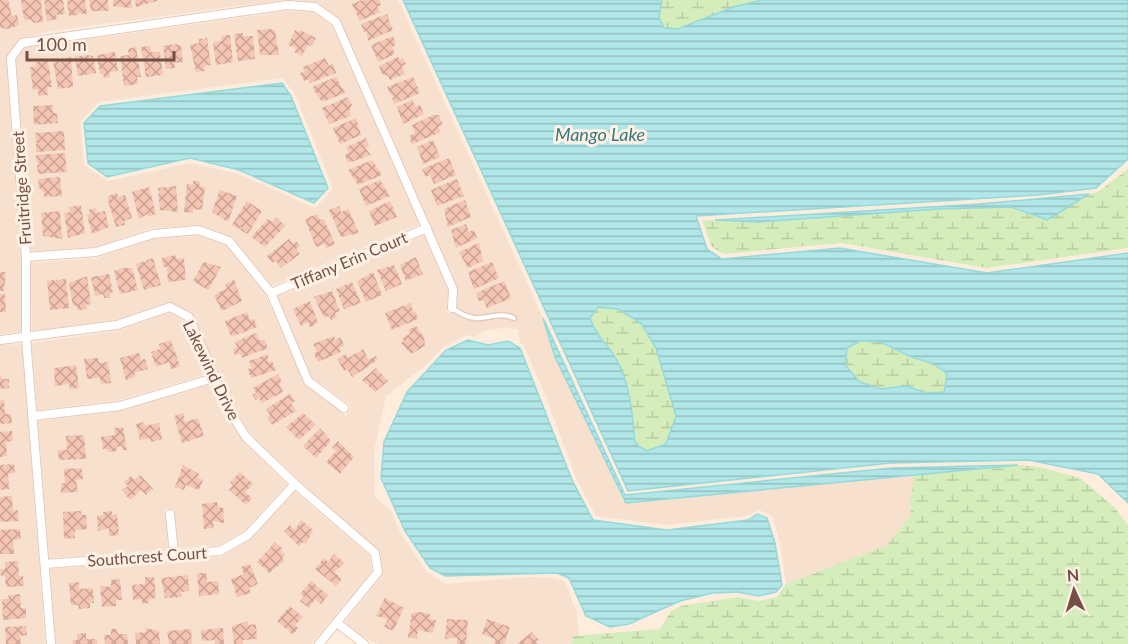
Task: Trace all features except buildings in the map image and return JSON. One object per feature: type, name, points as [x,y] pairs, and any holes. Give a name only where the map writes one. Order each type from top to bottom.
[{"type":"street","name":"Fruitridge Street","points":[[51,644],[26,338],[26,257],[11,58],[22,43],[288,5],[315,7],[336,22],[453,289],[452,308]]},
{"type":"street","name":"Tiffany Erin Court","points":[[271,293],[427,228]]},
{"type":"street","points":[[26,257],[96,252],[153,234],[198,230],[230,242],[271,293],[308,381],[344,408]]},
{"type":"street","name":"Lakewind Drive","points":[[0,340],[117,325],[170,307],[189,317],[229,410],[246,437],[295,484],[375,553],[378,572],[319,644]]},
{"type":"street","points":[[33,416],[120,406],[214,378]]},
{"type":"street","name":"Southcrest Court","points":[[45,564],[220,551],[248,535],[295,484]]},
{"type":"street","points":[[170,514],[174,554]]},
{"type":"street","points":[[337,623],[364,644]]},
{"type":"lane","points":[[452,308],[464,316],[477,320],[501,315],[514,318]]},
{"type":"shaded area","points":[[0,0],[284,0],[51,31],[18,39],[6,59],[21,257],[21,332],[0,334]]},
{"type":"shaded area","points":[[296,0],[398,0],[543,318],[555,357],[626,503],[914,475],[910,501],[911,515],[887,545],[786,584],[780,542],[772,516],[759,510],[746,516],[667,525],[596,516],[576,478],[544,392],[524,346],[520,342],[517,329],[503,328],[483,331],[476,337],[467,335],[444,346],[426,365],[386,396],[374,451],[375,497],[391,511],[401,534],[426,571],[446,584],[528,577],[556,578],[565,582],[577,613],[579,635],[573,636],[572,644],[378,644],[364,638],[345,622],[382,576],[380,552],[298,480],[250,433],[233,407],[191,312],[168,302],[115,320],[32,331],[31,263],[96,258],[154,239],[198,236],[227,246],[266,296],[304,383],[346,416],[351,406],[312,377],[277,296],[424,235],[448,290],[447,313],[457,313],[457,287],[340,20],[318,2]]},
{"type":"shaded area","points":[[289,11],[313,12],[332,26],[420,224],[272,286],[233,238],[200,225],[151,228],[95,247],[31,251],[16,60],[24,48]],"holes":[[[282,78],[295,94],[332,186],[332,190],[315,208],[238,174],[190,163],[108,181],[84,165],[80,122],[99,102]]]},
{"type":"shaded area","points":[[169,313],[185,322],[207,374],[119,400],[37,410],[32,343],[117,331]]},
{"type":"shaded area","points":[[22,344],[45,644],[0,644],[0,345]]},
{"type":"shaded area","points":[[212,384],[225,413],[242,440],[287,484],[245,530],[219,545],[178,548],[174,509],[165,509],[168,549],[49,558],[38,421],[121,411]]},
{"type":"shaded area","points":[[295,492],[370,556],[372,571],[311,644],[56,644],[50,569],[221,557],[251,539]]},
{"type":"green space","points":[[662,0],[763,0],[733,7],[678,29],[664,28],[659,17]]},
{"type":"green space","points":[[1128,169],[1128,248],[987,268],[841,243],[723,254],[711,246],[702,220],[759,222],[938,209],[1011,207],[1047,220],[1089,194],[1098,192]]},
{"type":"green space","points":[[598,307],[618,309],[642,323],[656,348],[676,416],[666,444],[647,451],[635,444],[632,411],[624,376],[615,357],[590,318]]},
{"type":"green space","points":[[860,341],[882,343],[936,366],[947,374],[944,392],[927,393],[906,386],[881,389],[860,382],[845,365],[847,348]]},
{"type":"green space","points":[[1018,465],[1040,467],[1080,478],[1115,508],[1128,525],[1128,644],[572,644],[573,636],[660,629],[671,611],[681,606],[738,597],[758,601],[777,597],[786,584],[887,545],[911,515],[910,501],[914,475]]},
{"type":"water","name":"Mango Lake","points":[[403,0],[662,0],[659,17],[664,28],[678,29],[733,7],[763,0],[1128,0],[1128,159],[1096,188],[1038,195],[696,216],[707,249],[722,259],[840,248],[987,273],[1128,253],[1128,503],[1098,474],[1028,460],[891,463],[628,491]],"holes":[[[598,307],[618,309],[641,323],[656,348],[676,416],[666,444],[647,451],[635,444],[632,411],[624,377],[615,357],[590,318]],[[860,341],[882,343],[937,366],[947,374],[944,392],[927,393],[906,386],[881,389],[860,382],[845,365],[847,348]]]},
{"type":"water","points":[[282,83],[291,96],[328,188],[314,203],[239,170],[190,158],[107,177],[88,163],[84,123],[100,106]]},
{"type":"water","points":[[1089,194],[1047,220],[1011,207],[938,209],[759,222],[715,220],[979,204]]},
{"type":"water","points":[[543,318],[625,495],[891,468],[1018,465],[626,503],[555,357]]},
{"type":"water","points":[[468,340],[488,345],[508,341],[520,348],[572,480],[593,520],[667,530],[748,520],[757,514],[767,518],[775,543],[782,585],[776,592],[758,596],[738,592],[713,593],[680,601],[629,624],[610,627],[586,616],[569,578],[557,573],[445,576],[430,568],[405,531],[381,478],[384,442],[407,392],[446,350]]}]
